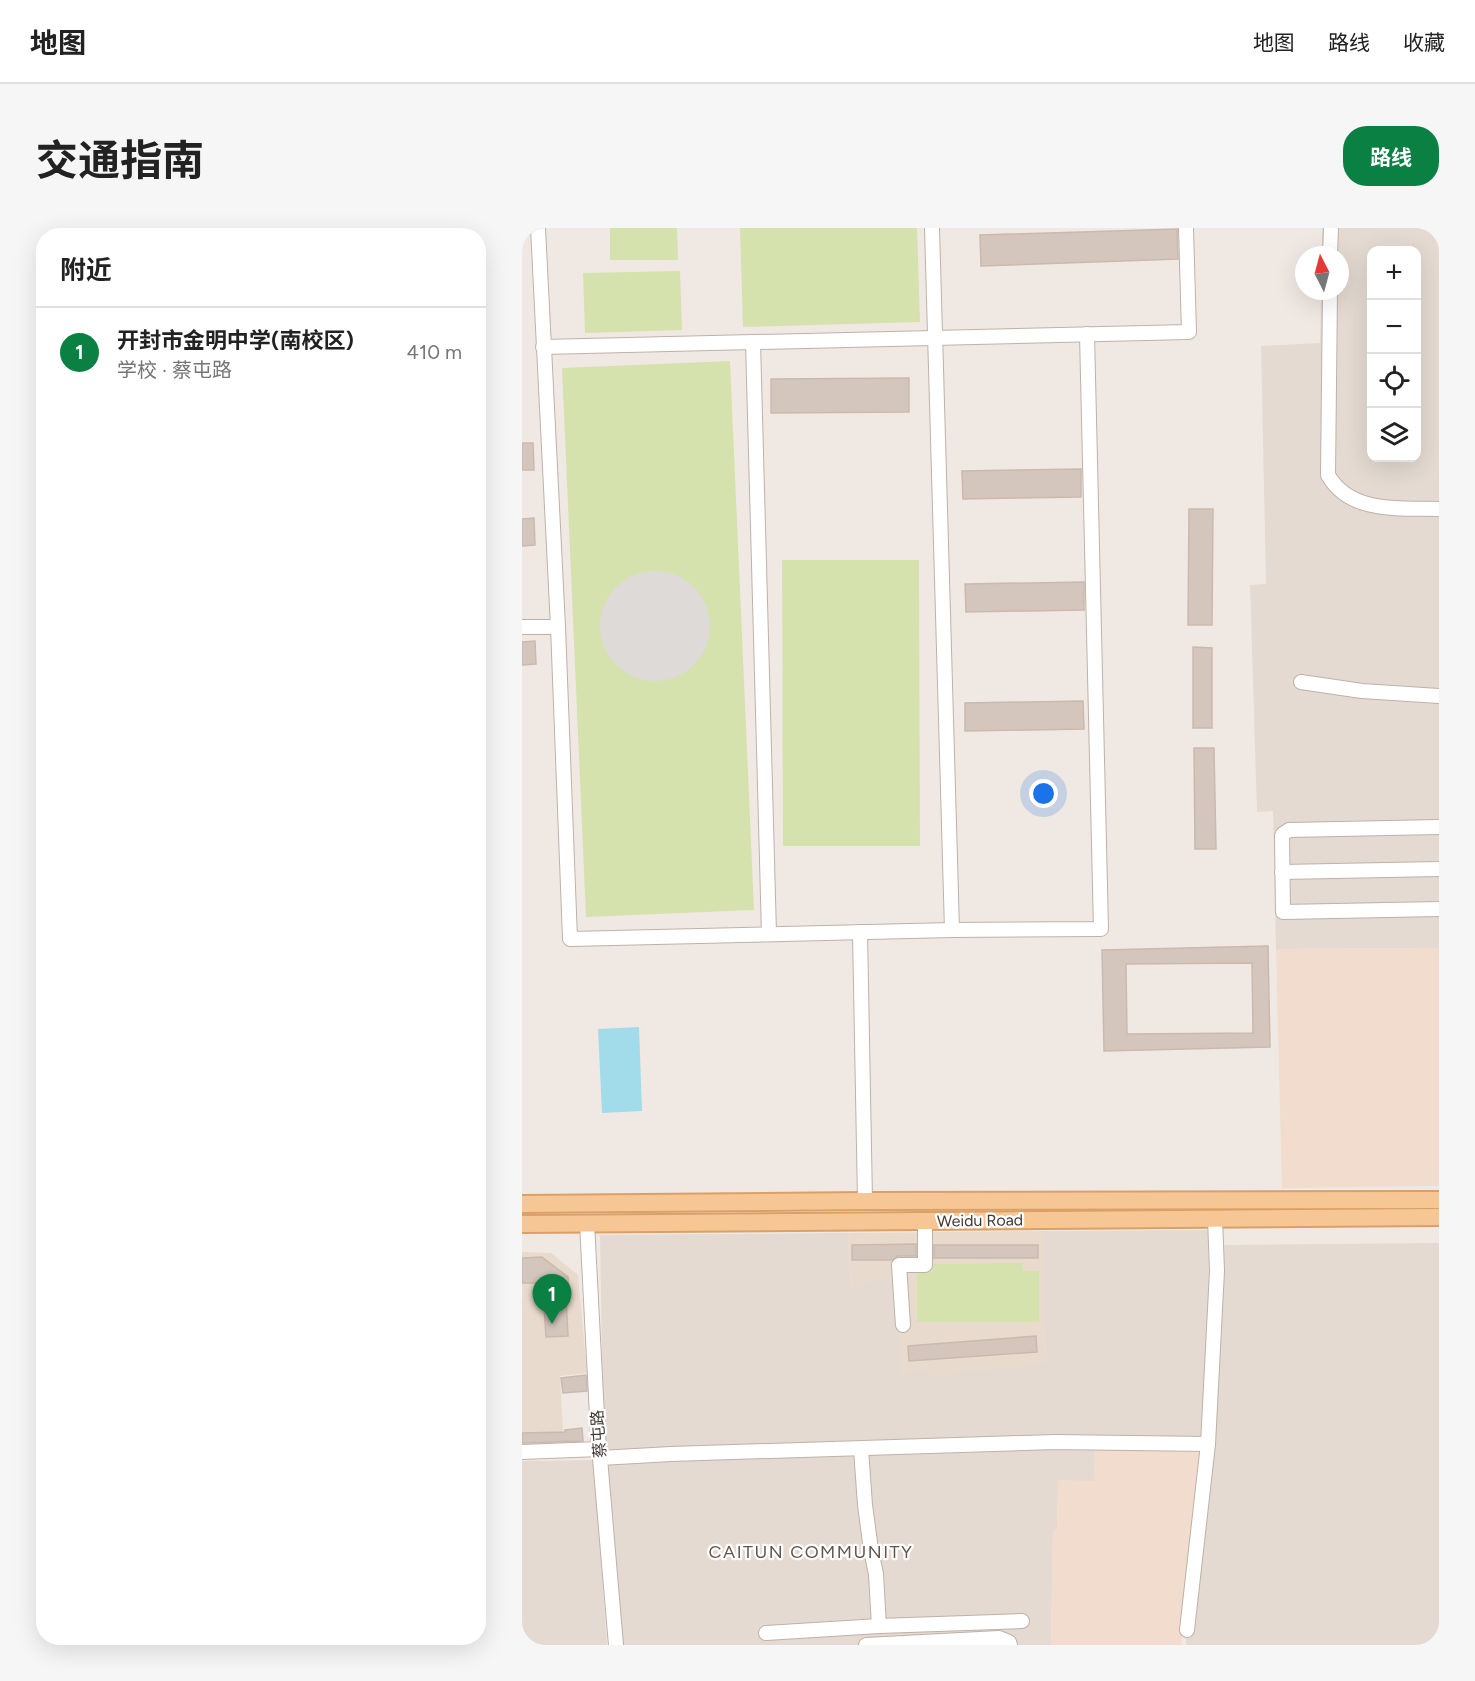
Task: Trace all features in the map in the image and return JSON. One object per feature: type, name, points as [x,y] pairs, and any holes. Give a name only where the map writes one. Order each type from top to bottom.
[{"type":"main road","name":"Weidu Road","points":[[522,1204],[1439,1200]]},
{"type":"main road","name":"Weidu Road","points":[[522,1224],[1439,1217]]},
{"type":"street","points":[[538,228],[558,627],[570,939],[952,930],[1101,929],[1086,334]]},
{"type":"street","points":[[932,228],[952,930]]},
{"type":"street","points":[[543,347],[1189,332],[1186,228]]},
{"type":"street","points":[[1330,228],[1330,246]]},
{"type":"street","points":[[1330,300],[1328,475],[1338,489],[1359,503],[1383,507],[1439,509]]},
{"type":"street","points":[[753,342],[769,934]]},
{"type":"street","points":[[522,627],[558,627]]},
{"type":"street","points":[[1301,682],[1362,691],[1439,696]]},
{"type":"street","points":[[1439,828],[1289,830],[1282,836],[1283,912],[1439,909]]},
{"type":"street","points":[[1282,872],[1439,869]]},
{"type":"street","points":[[860,932],[866,1201]]},
{"type":"street","points":[[1187,1630],[1208,1444],[1217,1271],[1215,1218]]},
{"type":"street","points":[[903,1325],[899,1265],[925,1265],[925,1221]]},
{"type":"street","name":"蔡屯路","points":[[587,1223],[599,1454],[616,1645]]},
{"type":"street","points":[[522,1452],[672,1454],[1054,1442],[1208,1444]]},
{"type":"street","points":[[861,1449],[871,1550],[876,1574],[879,1626]]},
{"type":"street","points":[[766,1633],[1022,1621]]},
{"type":"street","points":[[866,1645],[999,1638],[1009,1642],[1010,1645]]},
{"type":"shaded area","points":[[1322,228],[1439,228],[1439,948],[1276,949],[1273,811],[1257,812],[1250,585],[1266,584],[1261,346],[1320,343],[1321,300],[1349,300],[1349,246],[1322,246]]},
{"type":"shaded area","points":[[655,571],[676,575],[694,587],[706,605],[710,626],[706,647],[694,665],[676,677],[655,681],[634,677],[616,665],[604,647],[600,626],[604,605],[616,587],[634,575]]},
{"type":"shaded area","points":[[1439,948],[1439,1186],[1282,1188],[1276,949]]},
{"type":"shaded area","points":[[1208,1230],[1210,1330],[1205,1438],[605,1454],[600,1235],[848,1233],[851,1288],[863,1282],[895,1279],[932,1375],[1047,1363],[1044,1327],[1044,1231]]},
{"type":"shaded area","points":[[1044,1231],[1044,1327],[1047,1364],[932,1376],[931,1371],[900,1374],[895,1280],[863,1282],[863,1287],[851,1288],[848,1233]]},
{"type":"shaded area","points":[[1439,1243],[1439,1645],[1186,1645],[1186,1638],[1190,1638],[1193,1596],[1199,1588],[1215,1445],[1222,1245]]},
{"type":"shaded area","points":[[522,1252],[551,1253],[578,1275],[587,1373],[560,1376],[564,1449],[522,1449]]},
{"type":"shaded area","points":[[1095,1448],[1094,1481],[1058,1481],[1057,1529],[1053,1530],[1051,1645],[622,1645],[606,1461]]},
{"type":"shaded area","points":[[1095,1448],[1198,1452],[1201,1455],[1181,1645],[1051,1645],[1053,1529],[1057,1529],[1058,1480],[1094,1481]]},
{"type":"shaded area","points":[[594,1460],[607,1645],[522,1645],[522,1461]]},
{"type":"green space","points":[[610,228],[677,228],[678,260],[610,260]]},
{"type":"green space","points":[[740,228],[917,228],[920,322],[743,327]]},
{"type":"green space","points":[[680,271],[682,330],[585,333],[583,273]]},
{"type":"green space","points":[[730,361],[754,910],[586,917],[562,368]]},
{"type":"green space","points":[[782,560],[919,560],[920,846],[783,846]]},
{"type":"green space","points":[[1022,1263],[1023,1271],[1039,1271],[1039,1322],[917,1322],[917,1273],[933,1272],[933,1264]]},
{"type":"water","points":[[639,1027],[642,1111],[602,1113],[598,1029]]},
{"type":"building","points":[[1177,229],[1178,259],[981,266],[980,235]]},
{"type":"building","points":[[909,378],[909,412],[771,413],[771,379]]},
{"type":"building","points":[[522,443],[533,443],[534,470],[522,470]]},
{"type":"building","points":[[1081,469],[1081,497],[963,499],[962,471]]},
{"type":"building","points":[[1189,509],[1213,509],[1212,625],[1188,625]]},
{"type":"building","points":[[534,518],[535,545],[522,546],[522,519]]},
{"type":"building","points":[[1084,582],[1084,610],[966,612],[965,584]]},
{"type":"building","points":[[535,641],[536,664],[522,665],[522,642]]},
{"type":"building","points":[[1193,647],[1212,648],[1212,728],[1193,728]]},
{"type":"building","points":[[1083,701],[1084,729],[965,731],[965,703]]},
{"type":"building","points":[[1194,748],[1214,748],[1216,849],[1195,849]]},
{"type":"building","points":[[1268,946],[1270,1047],[1104,1051],[1102,950]],"holes":[[[1252,963],[1253,1033],[1127,1034],[1126,964]]]},
{"type":"building","points":[[916,1244],[916,1256],[898,1256],[892,1260],[852,1260],[852,1245]]},
{"type":"building","points":[[934,1245],[1038,1245],[1038,1258],[934,1258]]},
{"type":"building","points":[[542,1257],[568,1277],[569,1298],[566,1298],[568,1336],[546,1337],[543,1290],[535,1283],[522,1283],[522,1258]]},
{"type":"building","points":[[1036,1336],[1037,1352],[909,1361],[908,1346]]},
{"type":"building","points":[[586,1375],[587,1391],[563,1393],[561,1378]]},
{"type":"building","points":[[582,1428],[583,1441],[522,1443],[522,1433],[565,1432],[565,1430]]},
{"type":"place","name":"开封市金明中学(南校区)","points":[[552,1324]]},
{"type":"district","name":"CAITUN COMMUNITY","points":[[811,1552]]}]
